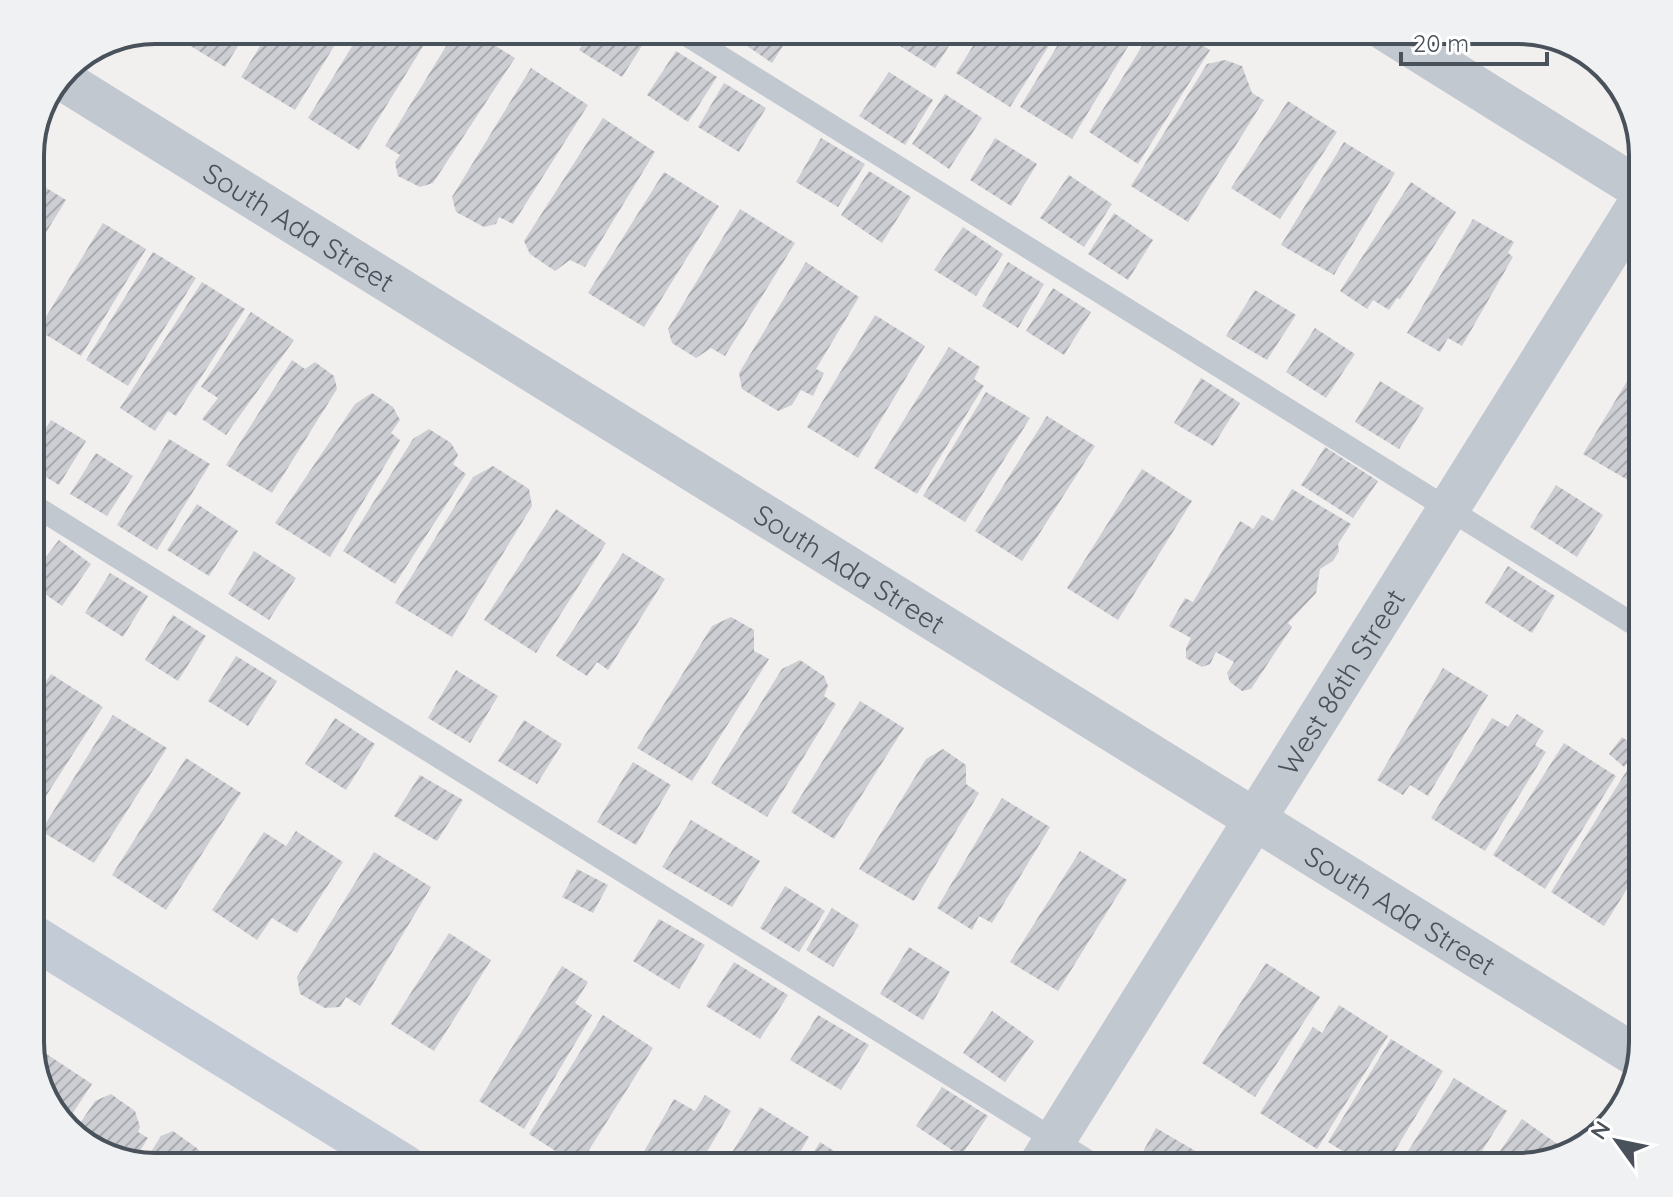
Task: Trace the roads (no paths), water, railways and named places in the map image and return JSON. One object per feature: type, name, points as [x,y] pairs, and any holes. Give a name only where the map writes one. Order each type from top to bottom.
[{"type":"street","points":[[1407,44],[1629,182]]},
{"type":"street","name":"South Ada Street","points":[[70,84],[1628,1051]]},
{"type":"street","name":"West 86th Street","points":[[1047,1153],[1629,219]]},
{"type":"street","points":[[44,944],[382,1153]]},
{"type":"lane","points":[[700,44],[1629,621]]},
{"type":"lane","points":[[44,512],[1044,1153]]}]
